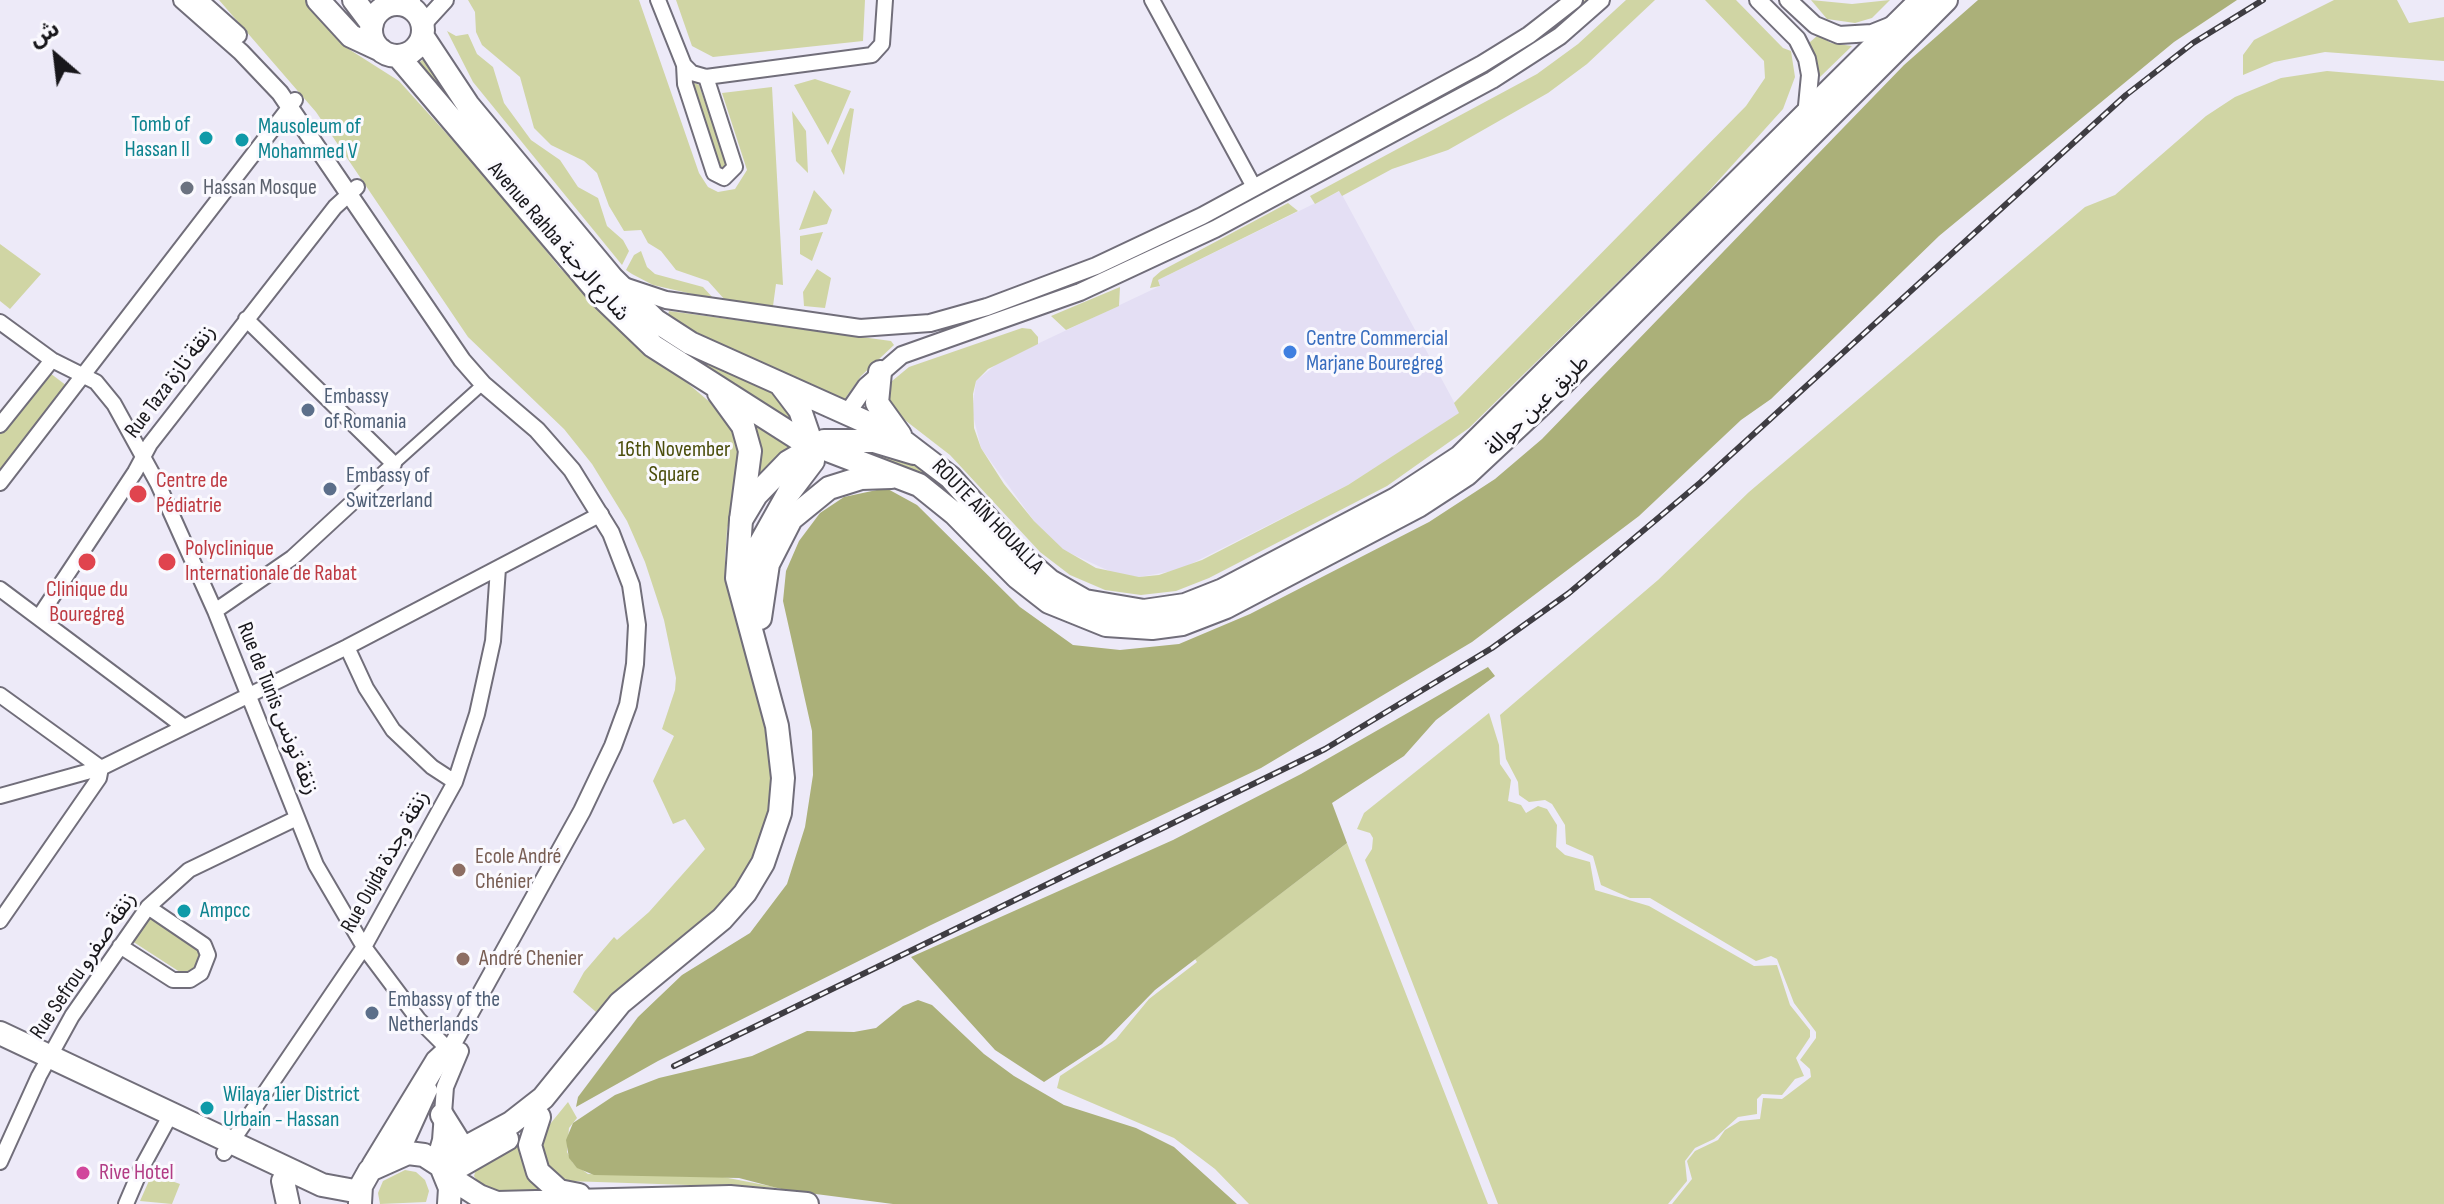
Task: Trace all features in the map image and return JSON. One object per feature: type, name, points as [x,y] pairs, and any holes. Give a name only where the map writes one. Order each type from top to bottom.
[{"type":"main road","points":[[318,0],[351,36],[389,53],[413,51],[423,31],[418,14],[400,2],[380,11],[372,24],[372,38],[389,53]]},
{"type":"main road","points":[[354,0],[372,24]]},
{"type":"main road","name":"طريق عين حوالة","points":[[1223,590],[1396,499],[1460,457],[1921,0]]},
{"type":"main road","name":"طريق عين حوالة","points":[[1036,593],[1062,609],[1106,625],[1152,628],[1182,624],[1226,607],[1443,491],[1490,455],[1946,0]]},
{"type":"main road","name":"Avenue Rahba شارع الرحبة","points":[[423,31],[468,105],[640,308],[673,332],[848,412]]},
{"type":"main road","name":"Avenue Rahba شارع الرحبة","points":[[389,53],[614,311],[667,357],[822,445]]},
{"type":"main road","points":[[880,372],[877,403],[902,439]]},
{"type":"main road","points":[[777,382],[800,410],[822,445]]},
{"type":"main road","points":[[441,1168],[462,1147],[511,1123],[543,1098],[620,1003],[722,919],[745,893],[763,863],[780,813],[783,761],[737,578],[736,549],[750,464],[748,438],[736,415],[711,383]]},
{"type":"main road","points":[[441,1168],[470,1163],[539,1117],[631,1010],[744,913],[767,883],[783,849],[795,804],[795,757],[760,618],[753,580],[756,557],[774,515],[848,412]]},
{"type":"main road","name":"ROUTE AÏN HOUALLA","points":[[848,412],[902,439],[943,470],[1034,568],[1085,601],[1124,610],[1154,610],[1185,605],[1223,590]]},
{"type":"main road","points":[[741,520],[766,483],[822,445],[888,444],[917,455],[943,470]]},
{"type":"main road","name":"ROUTE AÏN HOUALLA","points":[[822,445],[903,477],[955,514],[1036,593]]},
{"type":"main road","points":[[760,618],[764,582],[774,547],[802,507],[845,481],[903,477]]},
{"type":"main road","points":[[0,1033],[47,1062],[227,1148],[326,1204]]},
{"type":"main road","points":[[0,1047],[47,1062]]},
{"type":"main road","points":[[227,1148],[356,1199],[370,1170],[410,1111],[437,1061],[452,1054]]},
{"type":"main road","points":[[442,1115],[462,1147]]},
{"type":"main road","points":[[539,1117],[530,1145],[538,1172],[559,1191],[596,1199]]},
{"type":"main road","points":[[370,1170],[400,1154],[416,1153],[485,1200],[497,1203],[730,1197],[807,1204]]},
{"type":"main road","points":[[441,1168],[449,1204]]},
{"type":"main road","points":[[283,1181],[288,1204]]},
{"type":"street","points":[[182,0],[292,103]]},
{"type":"street","points":[[199,0],[249,46],[469,353],[557,437],[598,491],[632,552],[646,605],[648,645],[643,688],[622,753],[603,794],[452,1054],[442,1115],[441,1168]]},
{"type":"street","points":[[423,31],[445,0]]},
{"type":"street","points":[[658,0],[684,65],[685,84],[714,173],[724,178],[735,167],[706,77]]},
{"type":"street","points":[[684,65],[692,73],[706,77],[872,55],[882,44],[885,0]]},
{"type":"street","points":[[1152,0],[1254,187]]},
{"type":"street","points":[[612,278],[652,297],[860,328],[907,327],[987,307],[1056,283],[1150,243],[1482,64],[1529,35],[1574,0]]},
{"type":"street","points":[[848,412],[880,372],[917,348],[1080,292],[1215,229],[1492,80],[1560,36],[1601,0]]},
{"type":"street","points":[[1758,0],[1793,34],[1807,59],[1810,75],[1806,116]]},
{"type":"street","points":[[1788,0],[1815,25],[1839,35],[1872,33],[1897,23]]},
{"type":"street","points":[[0,483],[292,103]]},
{"type":"street","points":[[353,190],[452,348],[483,384],[549,443],[601,514],[626,568],[635,606],[635,664],[628,705],[588,801],[400,1154]]},
{"type":"street","name":"Rue Taza زنقة تازة","points":[[39,617],[144,455],[246,319],[353,190]]},
{"type":"street","points":[[246,319],[394,464]]},
{"type":"street","name":"Rue de Tunis زنقة تونس","points":[[0,322],[52,360],[105,392],[144,455],[215,611],[316,865],[364,947],[411,1011],[452,1054]]},
{"type":"street","points":[[0,425],[52,360]]},
{"type":"street","points":[[215,611],[292,558],[483,384]]},
{"type":"street","points":[[0,796],[101,768],[347,647],[601,514]]},
{"type":"street","name":"Rue Oujda زنقة وجدة","points":[[227,1148],[364,947],[455,782],[477,714],[493,641],[498,568]]},
{"type":"street","points":[[0,589],[183,726]]},
{"type":"street","points":[[347,647],[366,688],[393,730],[432,767],[455,782]]},
{"type":"street","points":[[0,695],[101,768]]},
{"type":"street","points":[[0,921],[99,778],[101,768]]},
{"type":"street","name":"Rue Sefrou زنقة صفرو","points":[[0,1162],[47,1062],[148,907],[189,870],[297,818]]},
{"type":"street","points":[[120,946],[173,980],[190,980],[201,973],[208,955],[204,945],[148,907]]},
{"type":"street","points":[[126,1204],[168,1119]]},
{"type":"shaded area","points":[[1340,191],[1460,413],[1348,485],[1179,570],[1139,577],[1116,574],[1063,550],[1034,521],[981,448],[972,411],[976,381],[999,362],[1160,286],[1158,280]]},
{"type":"green space","name":"16th November Square","points":[[219,0],[305,0],[347,48],[399,81],[493,185],[559,267],[598,307],[725,415],[741,441],[741,482],[727,529],[725,560],[773,753],[772,806],[757,857],[727,901],[596,1012],[573,992],[584,972],[614,937],[617,940],[649,912],[705,849],[685,819],[673,824],[653,781],[674,736],[662,729],[676,678],[664,620],[645,562],[627,521],[592,464],[564,429],[468,337],[316,112]]},
{"type":"green space","points":[[468,0],[639,0],[699,173],[708,187],[718,192],[735,189],[747,170],[722,93],[772,87],[783,285],[776,284],[773,306],[725,300],[708,281],[676,270],[661,251],[648,243],[641,230],[624,231],[609,206],[597,173],[584,161],[551,145],[534,128],[520,77],[482,45],[476,32],[475,12]]},
{"type":"green space","points":[[676,0],[865,0],[863,41],[713,57],[692,46]]},
{"type":"green space","points":[[1585,0],[1591,0],[1547,37],[1481,78],[1230,213],[1097,277],[1024,306],[956,328],[937,330],[1096,274],[1173,238],[1525,47]]},
{"type":"green space","points":[[1626,0],[1655,0],[1587,64],[1548,93],[1448,150],[1392,169],[1342,196],[1339,191],[1315,204],[1310,196],[1537,74],[1578,44]]},
{"type":"green space","points":[[1705,0],[1736,0],[1783,48],[1791,51],[1795,77],[1783,109],[1699,202],[1469,428],[1387,486],[1209,578],[1176,591],[1141,595],[1105,590],[1070,575],[1040,552],[950,455],[888,407],[886,386],[909,367],[1022,328],[1031,329],[1038,337],[1038,344],[988,369],[976,381],[973,394],[974,428],[981,448],[1004,484],[1034,521],[1063,549],[1096,568],[1139,577],[1159,575],[1202,560],[1348,485],[1459,413],[1454,403],[1746,106],[1765,78],[1764,61]]},
{"type":"green space","points":[[1811,0],[1852,4],[1890,0],[1872,18],[1855,23],[1827,19]]},
{"type":"green space","points":[[1978,0],[2237,0],[2174,42],[1939,236],[1771,399],[1741,420],[1639,516],[1472,642],[1261,768],[931,925],[658,1061],[576,1107],[578,1097],[638,1017],[682,975],[750,933],[787,884],[805,827],[813,775],[812,731],[783,601],[786,571],[799,541],[820,513],[844,497],[886,488],[917,505],[1020,607],[1073,645],[1120,650],[1179,644],[1250,614],[1429,522],[1495,479],[1542,439],[1904,65]]},
{"type":"green space","points":[[2334,0],[2397,0],[2409,23],[2444,17],[2444,61],[2325,52],[2274,62],[2243,75],[2243,55],[2254,40]]},
{"type":"green space","points":[[447,31],[456,36],[468,34],[477,54],[493,67],[504,103],[531,140],[560,160],[578,187],[598,198],[607,226],[623,240],[629,251],[622,265],[473,82]]},
{"type":"green space","points":[[1818,35],[1831,43],[1852,46],[1820,77],[1809,43]]},
{"type":"green space","points":[[424,59],[460,109],[616,295],[672,338],[775,392],[788,406],[799,429],[701,369],[622,307],[418,63]]},
{"type":"green space","points":[[2327,71],[2444,81],[2444,1204],[1672,1204],[1692,1179],[1687,1161],[1695,1151],[1718,1140],[1725,1130],[1740,1121],[1760,1119],[1763,1098],[1782,1099],[1811,1077],[1810,1069],[1800,1060],[1816,1038],[1816,1032],[1794,1003],[1777,959],[1771,956],[1756,961],[1650,898],[1630,898],[1601,885],[1593,856],[1566,844],[1565,825],[1552,804],[1545,800],[1529,802],[1519,795],[1518,782],[1506,759],[1500,715],[1658,580],[1749,492],[2085,207],[2115,195],[2206,116],[2235,97],[2281,78]]},
{"type":"green space","points":[[815,79],[851,91],[828,145],[794,85]]},
{"type":"green space","points":[[692,82],[699,85],[728,168],[720,171],[691,88]]},
{"type":"green space","points":[[850,108],[854,109],[844,175],[831,151]]},
{"type":"green space","points":[[792,111],[806,131],[808,173],[796,161]]},
{"type":"green space","points":[[814,190],[832,210],[827,224],[799,230]]},
{"type":"green space","points":[[1288,203],[1298,211],[1158,280],[1160,286],[1150,288],[1153,278],[1161,271]]},
{"type":"green space","points":[[823,232],[812,261],[800,254],[800,236]]},
{"type":"green space","points":[[0,244],[41,274],[10,309],[0,301]]},
{"type":"green space","points":[[641,251],[647,267],[655,274],[703,287],[714,299],[653,285],[626,270],[634,255]]},
{"type":"green space","points":[[817,269],[831,278],[825,308],[804,306],[803,292]]},
{"type":"green space","points":[[1120,287],[1119,306],[1066,330],[1051,316]]},
{"type":"green space","points":[[669,311],[891,341],[894,345],[861,376],[844,400],[695,333],[668,315]]},
{"type":"green space","points":[[46,370],[67,386],[0,476],[0,432]]},
{"type":"green space","points":[[744,415],[798,443],[752,493]]},
{"type":"green space","points":[[860,448],[913,463],[957,499],[859,454]]},
{"type":"green space","points":[[1488,667],[1495,676],[1436,720],[1404,756],[1332,803],[1347,843],[1155,990],[1102,1044],[1044,1082],[995,1050],[911,957],[1173,840],[1301,774]]},
{"type":"green space","points":[[1489,713],[1499,745],[1500,764],[1511,780],[1508,801],[1521,805],[1526,813],[1538,806],[1547,809],[1557,825],[1556,847],[1565,855],[1590,862],[1595,890],[1649,906],[1754,966],[1777,965],[1790,1005],[1810,1030],[1810,1037],[1796,1058],[1804,1076],[1795,1079],[1782,1095],[1762,1094],[1757,1099],[1757,1114],[1738,1117],[1714,1139],[1695,1148],[1685,1161],[1687,1181],[1668,1204],[1498,1204],[1365,860],[1372,849],[1373,838],[1370,833],[1357,829],[1364,813]]},
{"type":"green space","points":[[1347,843],[1488,1204],[1249,1204],[1215,1169],[1174,1138],[1057,1088],[1060,1076],[1116,1039],[1149,999],[1197,962],[1195,959]]},
{"type":"green space","points":[[149,917],[201,947],[203,956],[195,973],[183,974],[132,941]]},
{"type":"green space","points":[[918,1000],[932,1005],[984,1054],[1014,1076],[1064,1105],[1136,1128],[1174,1147],[1237,1204],[893,1204],[785,1190],[739,1178],[594,1175],[577,1168],[569,1158],[566,1140],[573,1123],[615,1095],[659,1078],[752,1056],[807,1031],[854,1032],[876,1028],[903,1006]]},
{"type":"green space","points":[[568,1102],[577,1118],[569,1128],[567,1152],[573,1163],[588,1174],[723,1177],[780,1188],[567,1181],[548,1167],[542,1144],[546,1129]]},
{"type":"green space","points":[[525,1136],[545,1192],[508,1196],[481,1186],[474,1176],[476,1169]]},
{"type":"green space","points":[[405,1170],[416,1172],[425,1180],[429,1191],[426,1202],[380,1204],[378,1193],[383,1181]]},
{"type":"green space","points":[[152,1174],[180,1184],[172,1204],[140,1201]]},
{"type":"railway","points":[[674,1066],[1325,749],[1492,648],[1569,593],[1701,482],[2126,95],[2193,43],[2263,0]]},
{"type":"place","name":"Tomb of Hassan II","points":[[206,138]]},
{"type":"place","name":"Mausoleum of Mohammed V","points":[[242,140]]},
{"type":"place","name":"Hassan Mosque","points":[[187,188]]},
{"type":"place","name":"Centre Commercial Marjane Bouregreg","points":[[1290,352]]},
{"type":"place","name":"Embassy of Romania","points":[[308,410]]},
{"type":"place","name":"Embassy of Switzerland","points":[[330,489]]},
{"type":"place","name":"Centre de Pédiatrie","points":[[138,494]]},
{"type":"place","name":"Clinique du Bouregreg","points":[[87,562]]},
{"type":"place","name":"Polyclinique Internationale de Rabat","points":[[167,562]]},
{"type":"place","name":"Ecole André Chénier","points":[[459,870]]},
{"type":"place","name":"Ampcc","points":[[184,911]]},
{"type":"place","name":"André Chenier","points":[[463,959]]},
{"type":"place","name":"Embassy of the Netherlands","points":[[372,1013]]},
{"type":"place","name":"Wilaya 1ier District Urbain - Hassan","points":[[207,1108]]},
{"type":"place","name":"Rive Hotel","points":[[83,1173]]}]
